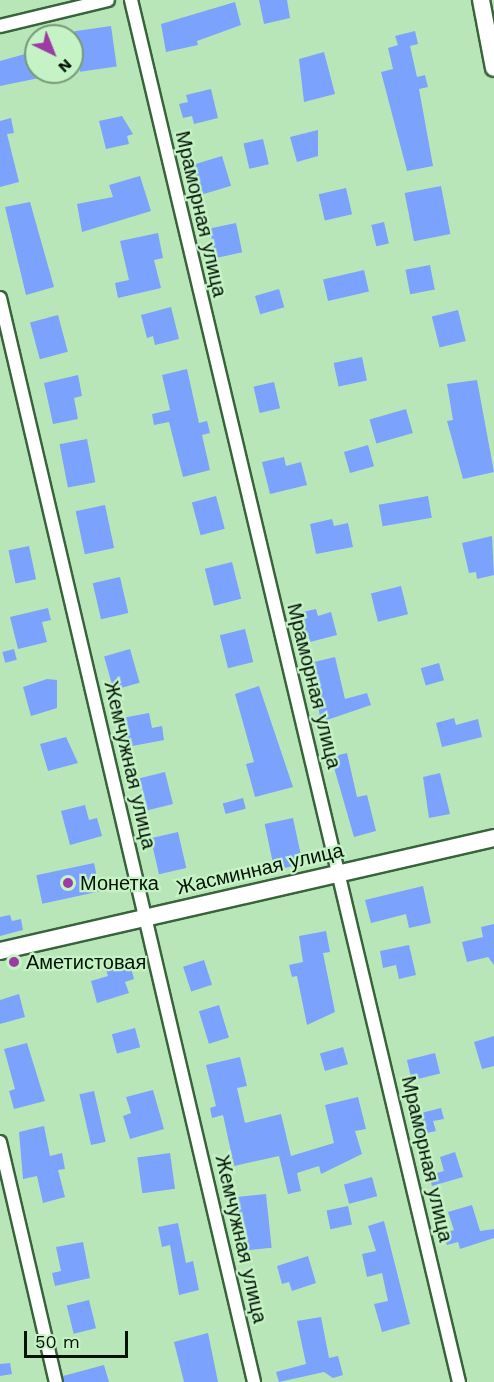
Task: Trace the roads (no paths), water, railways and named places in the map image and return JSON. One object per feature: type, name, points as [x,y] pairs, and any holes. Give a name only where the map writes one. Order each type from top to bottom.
[{"type":"street","points":[[0,26],[108,0]]},
{"type":"street","name":"Мраморная улица","points":[[131,0],[459,1382]]},
{"type":"street","points":[[481,0],[494,68]]},
{"type":"street","name":"Жемчужная улица","points":[[0,298],[254,1382]]},
{"type":"street","name":"Жасминная улица","points":[[0,951],[494,838]]},
{"type":"street","points":[[0,1142],[56,1382]]},
{"type":"place","name":"Монетка","points":[[68,883]]},
{"type":"place","name":"Аметистовая","points":[[14,962]]}]
